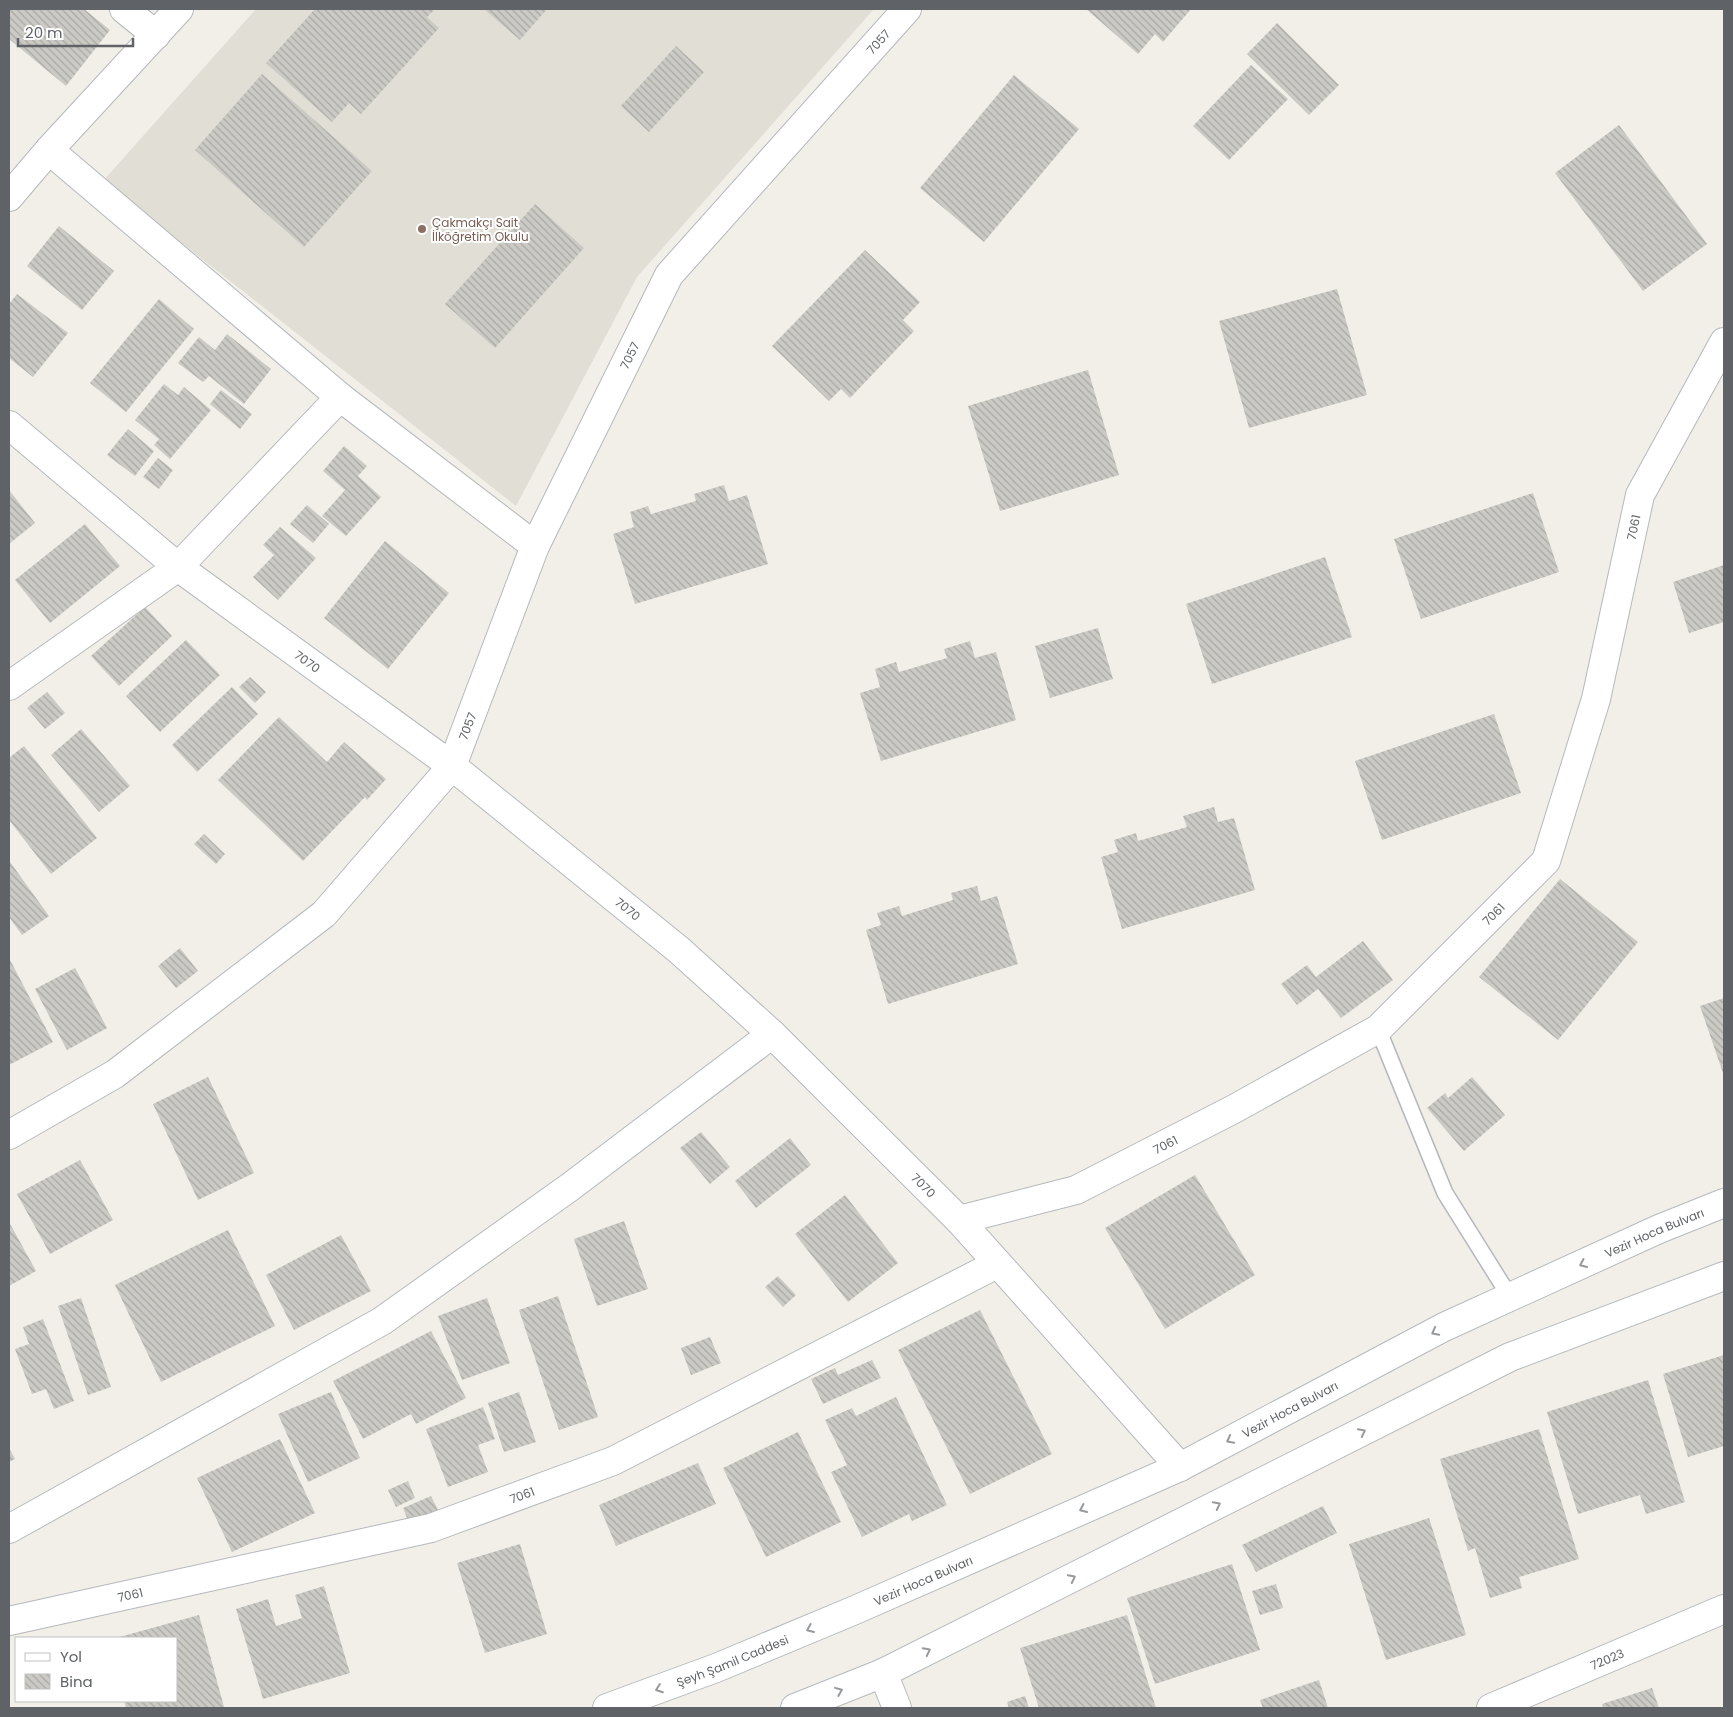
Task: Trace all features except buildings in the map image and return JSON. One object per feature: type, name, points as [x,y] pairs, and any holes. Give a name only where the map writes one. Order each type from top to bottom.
[{"type":"street","points":[[124,9],[156,35]]},
{"type":"street","points":[[9,197],[48,150],[180,9]]},
{"type":"street","name":"7057","points":[[452,766],[535,546],[669,275],[907,9]]},
{"type":"street","points":[[48,150],[340,397],[535,546]]},
{"type":"street","name":"7061","points":[[958,1220],[1076,1190],[1234,1109],[1378,1029],[1546,861],[1596,699],[1640,495],[1724,342]]},
{"type":"street","points":[[9,686],[178,567],[340,397]]},
{"type":"street","name":"7070","points":[[9,425],[178,567],[452,766],[679,950],[772,1034],[958,1220],[1180,1467]]},
{"type":"street","points":[[9,1135],[115,1074],[324,914],[452,766]]},
{"type":"street","points":[[9,1529],[382,1322],[570,1187],[772,1034]]},
{"type":"street","name":"Vezir Hoca Bulvarı","points":[[855,1610],[1180,1467],[1444,1327],[1660,1229],[1724,1203]]},
{"type":"street","name":"7061","points":[[9,1621],[431,1528],[613,1461],[998,1264]]},
{"type":"street","points":[[795,1708],[883,1673],[1510,1357],[1724,1276]]},
{"type":"street","name":"72023","points":[[1491,1708],[1724,1609]]},
{"type":"street","name":"Şeyh Şamil Caddesi","points":[[607,1708],[716,1668],[855,1610]]},
{"type":"street","points":[[883,1673],[898,1708]]},
{"type":"lane","points":[[1378,1029],[1445,1193],[1510,1297]]},
{"type":"shaded area","name":"Çakmakçı Sait İlköğretim Okulu","points":[[256,9],[874,9],[637,277],[516,506],[103,181]]},
{"type":"place","name":"Çakmakçı Sait İlköğretim Okulu","points":[[422,229]]}]
